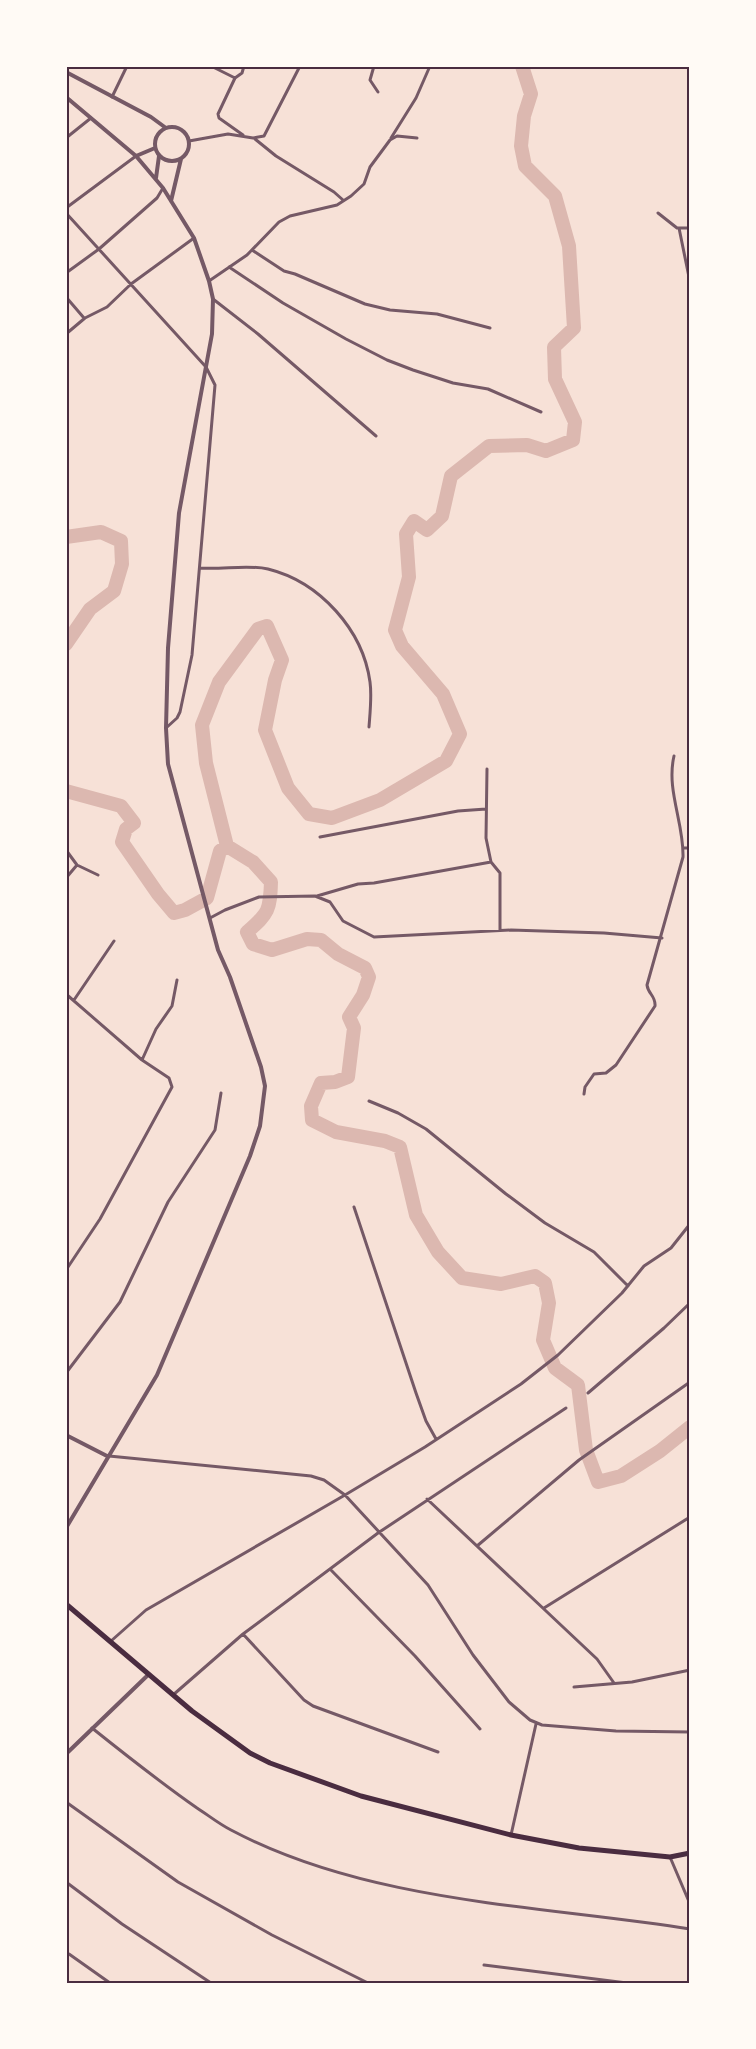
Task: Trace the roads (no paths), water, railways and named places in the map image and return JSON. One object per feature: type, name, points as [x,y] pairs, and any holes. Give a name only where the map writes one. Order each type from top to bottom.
[{"type":"main road","points":[[66,1604],[173,1695],[250,1753],[270,1763],[361,1796],[511,1835],[579,1848],[670,1857],[690,1853]]},
{"type":"street","points":[[112,97],[127,66]]},
{"type":"street","points":[[211,66],[236,78]]},
{"type":"street","points":[[244,66],[218,114],[219,118],[244,136]]},
{"type":"street","points":[[189,141],[228,134],[253,138],[264,136],[300,66]]},
{"type":"street","points":[[374,66],[370,80],[378,92]]},
{"type":"street","points":[[209,281],[252,250],[279,222],[290,216],[337,205],[363,185],[370,167],[416,99],[429,66]]},
{"type":"street","points":[[66,72],[156,120],[166,128],[180,129],[187,135],[189,141],[187,153],[181,159],[171,202]]},
{"type":"street","points":[[66,97],[136,156],[163,188],[194,238],[213,299],[212,334],[180,513],[168,648],[166,728],[168,764],[218,950],[230,977],[261,1067],[265,1086],[260,1126],[250,1156],[157,1375],[66,1528]]},
{"type":"street","points":[[66,138],[91,118]]},
{"type":"street","points":[[166,128],[157,136],[155,148],[159,155],[169,161],[181,159]]},
{"type":"street","points":[[390,140],[397,136],[417,138]]},
{"type":"street","points":[[253,138],[276,156],[334,192],[343,201]]},
{"type":"street","points":[[66,208],[136,156],[155,148]]},
{"type":"street","points":[[156,179],[159,155]]},
{"type":"street","points":[[66,273],[99,249],[157,198],[163,188]]},
{"type":"street","points":[[66,213],[206,367],[214,379],[214,404],[190,666],[180,712],[166,728]]},
{"type":"street","points":[[658,213],[679,228],[690,228]]},
{"type":"street","points":[[679,228],[690,282]]},
{"type":"street","points":[[66,334],[85,318],[107,307],[131,284],[194,238]]},
{"type":"street","points":[[252,250],[284,271],[365,304],[390,310],[434,313],[490,328]]},
{"type":"street","points":[[229,267],[283,303],[387,360],[453,383],[488,389],[541,412]]},
{"type":"street","points":[[66,297],[85,318]]},
{"type":"street","points":[[213,299],[258,334],[376,436]]},
{"type":"street","points":[[200,568],[268,569],[301,583],[320,596],[346,622],[364,659],[370,682],[369,727]]},
{"type":"street","points":[[584,1094],[585,1087],[594,1074],[606,1073],[616,1065],[655,1006],[655,998],[647,985],[683,857],[670,772],[674,756]]},
{"type":"street","points":[[488,769],[486,838],[492,862],[500,873],[500,930]]},
{"type":"street","points":[[320,837],[458,811],[486,809]]},
{"type":"street","points":[[683,848],[690,848]]},
{"type":"street","points":[[66,850],[77,865],[98,875]]},
{"type":"street","points":[[209,916],[259,897],[315,896],[358,884],[371,884],[492,862]]},
{"type":"street","points":[[66,878],[77,865]]},
{"type":"street","points":[[315,896],[330,902],[343,921],[372,936],[500,930],[603,933],[662,938]]},
{"type":"street","points":[[74,1000],[114,941]]},
{"type":"street","points":[[142,1060],[156,1029],[172,1006],[177,980]]},
{"type":"street","points":[[66,994],[142,1060],[172,1082],[171,1091],[100,1219],[66,1270]]},
{"type":"street","points":[[66,1373],[120,1302],[168,1202],[215,1130],[221,1093]]},
{"type":"street","points":[[369,1101],[426,1128],[545,1223],[594,1252],[628,1286]]},
{"type":"street","points":[[354,1207],[416,1393],[426,1421],[436,1439]]},
{"type":"street","points":[[111,1641],[146,1610],[345,1495],[522,1384],[558,1355],[628,1286],[644,1266],[671,1248],[690,1224]]},
{"type":"street","points":[[588,1393],[690,1303]]},
{"type":"street","points":[[477,1546],[579,1460],[690,1382]]},
{"type":"street","points":[[173,1695],[194,1674],[243,1634],[378,1533],[566,1408]]},
{"type":"street","points":[[66,1435],[107,1456],[311,1476],[324,1480],[345,1495],[428,1585],[473,1655],[508,1702],[536,1724],[616,1731],[690,1732]]},
{"type":"street","points":[[427,1499],[597,1659],[615,1683]]},
{"type":"street","points":[[543,1608],[690,1517]]},
{"type":"street","points":[[330,1569],[415,1656],[480,1729]]},
{"type":"street","points":[[243,1634],[304,1700],[313,1706],[438,1752]]},
{"type":"street","points":[[574,1687],[638,1681],[690,1670]]},
{"type":"street","points":[[66,1754],[148,1675]]},
{"type":"street","points":[[511,1835],[536,1724]]},
{"type":"street","points":[[92,1728],[161,1783],[230,1830],[298,1860],[407,1890],[690,1929]]},
{"type":"street","points":[[66,1802],[177,1882],[272,1935],[368,1983]]},
{"type":"street","points":[[670,1857],[690,1904]]},
{"type":"street","points":[[66,1882],[122,1924],[211,1983]]},
{"type":"street","points":[[69,1953],[110,1983]]},
{"type":"street","points":[[484,1965],[627,1983]]},
{"type":"waterway","points":[[227,846],[206,763],[202,725],[219,682],[258,629],[267,626],[282,660],[275,680],[265,730],[288,788],[309,814],[332,818],[380,800],[446,761],[460,734],[443,694],[402,646],[395,630],[409,577],[406,534],[414,521],[427,530],[442,516],[451,476],[489,446],[527,445],[546,451],[573,440],[575,422],[555,379],[554,347],[574,328],[569,246],[555,196],[525,166],[521,146],[524,116],[531,94],[522,66]]},
{"type":"waterway","points":[[66,537],[101,532],[121,541],[122,564],[114,591],[90,609],[66,644]]},
{"type":"waterway","points":[[66,791],[121,806],[134,823],[126,829],[122,842],[174,913],[185,910],[207,898],[220,851],[227,846],[253,862],[271,882],[267,910],[247,932],[253,944],[272,950],[307,939],[321,940],[338,954],[365,968],[369,977],[363,995],[349,1017],[354,1028],[348,1077],[335,1082],[321,1083],[311,1106],[312,1120],[336,1132],[385,1141],[400,1147],[416,1215],[438,1252],[462,1278],[501,1284],[535,1276],[545,1283],[549,1303],[543,1340],[555,1368],[578,1385],[586,1450],[598,1482],[621,1476],[660,1451],[690,1427]]}]
